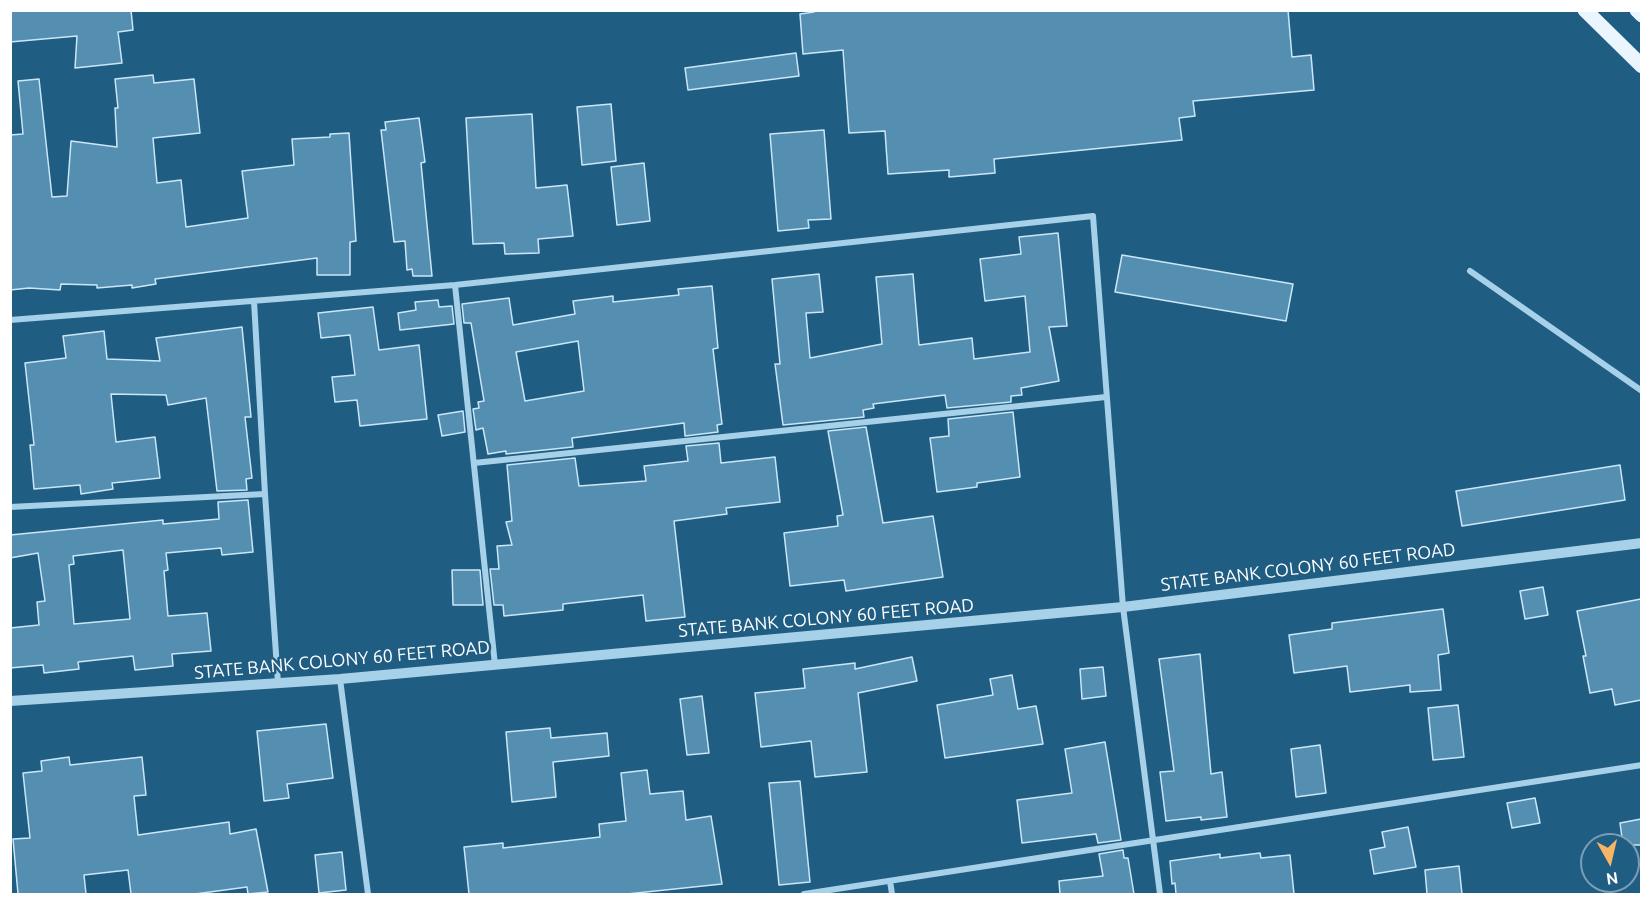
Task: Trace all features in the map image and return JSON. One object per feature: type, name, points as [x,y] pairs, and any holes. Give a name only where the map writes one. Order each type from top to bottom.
[{"type":"main road","points":[[1585,10],[1641,66]]},
{"type":"main road","points":[[1637,10],[1641,15]]},
{"type":"street","points":[[10,320],[455,285],[1093,216],[1123,607],[1160,894]]},
{"type":"street","points":[[1470,271],[1641,391]]},
{"type":"street","points":[[455,285],[495,665]]},
{"type":"street","points":[[254,301],[278,683]]},
{"type":"street","points":[[474,463],[1106,397]]},
{"type":"street","points":[[10,507],[265,494]]},
{"type":"street","name":"STATE BANK COLONY 60 FEET ROAD","points":[[10,701],[340,679],[1123,607],[1641,543]]},
{"type":"street","points":[[340,679],[368,894]]},
{"type":"street","points":[[804,894],[1641,765]]},
{"type":"street","points":[[890,881],[892,894]]},
{"type":"building","points":[[10,10],[131,10],[133,30],[118,32],[122,63],[75,68],[77,36],[10,42]]},
{"type":"building","points":[[814,10],[1288,10],[1292,57],[1311,55],[1314,90],[1193,101],[1195,116],[1179,118],[1182,140],[994,159],[995,173],[949,177],[949,170],[888,174],[885,131],[849,133],[843,50],[803,54],[800,14],[814,12]]},
{"type":"building","points":[[796,53],[799,76],[688,90],[685,68]]},
{"type":"building","points":[[153,75],[154,83],[194,79],[200,133],[153,138],[157,183],[181,180],[186,227],[248,218],[242,171],[294,165],[292,139],[330,137],[330,134],[349,133],[356,241],[350,242],[350,275],[317,275],[317,258],[155,279],[156,284],[132,288],[132,285],[97,288],[97,285],[61,284],[60,290],[29,288],[10,290],[10,135],[23,134],[18,81],[39,79],[52,197],[67,196],[71,141],[117,147],[115,108],[118,108],[115,79]]},
{"type":"building","points":[[611,104],[616,161],[582,165],[577,107]]},
{"type":"building","points":[[532,114],[536,188],[567,185],[573,236],[538,239],[539,253],[505,254],[504,243],[473,244],[466,118]]},
{"type":"building","points":[[419,118],[425,162],[421,163],[432,276],[413,276],[412,269],[407,270],[405,241],[394,242],[381,130],[386,130],[385,122]]},
{"type":"building","points":[[824,130],[831,219],[808,220],[809,228],[778,231],[770,134]]},
{"type":"building","points":[[644,163],[650,221],[617,225],[611,167]]},
{"type":"building","points":[[1058,233],[1067,326],[1049,327],[1059,381],[1021,388],[1022,395],[1011,396],[1011,402],[947,408],[945,395],[873,404],[874,408],[863,410],[864,417],[783,425],[775,364],[780,364],[772,279],[819,274],[823,312],[806,313],[810,358],[882,344],[876,277],[913,274],[919,345],[972,338],[974,359],[1030,352],[1025,296],[985,301],[980,259],[1021,254],[1019,237]]},
{"type":"building","points":[[1122,255],[1293,284],[1286,321],[1115,292]]},
{"type":"building","points":[[712,286],[718,348],[713,349],[722,424],[717,425],[718,432],[685,436],[684,423],[572,438],[573,447],[488,454],[483,428],[476,430],[473,409],[479,408],[478,402],[484,401],[471,323],[464,323],[462,304],[509,298],[513,325],[575,314],[573,301],[613,296],[613,302],[679,295],[678,289]],"holes":[[[578,341],[584,391],[525,401],[516,352]]]},
{"type":"building","points":[[438,300],[439,307],[452,306],[454,324],[400,330],[398,313],[416,310],[415,302]]},
{"type":"building","points":[[373,307],[379,350],[419,345],[427,419],[360,426],[357,400],[335,402],[332,377],[355,375],[350,335],[321,338],[318,313]]},
{"type":"building","points":[[242,327],[251,417],[245,417],[252,478],[246,479],[247,490],[217,491],[206,398],[168,405],[166,395],[111,394],[116,442],[155,437],[160,478],[112,483],[113,489],[81,494],[80,485],[34,489],[30,445],[34,445],[25,363],[66,358],[63,336],[104,331],[107,359],[160,361],[156,338]]},
{"type":"building","points":[[463,411],[465,432],[442,436],[438,415]]},
{"type":"building","points":[[1013,412],[1020,477],[977,483],[977,487],[937,492],[930,438],[949,436],[948,419]]},
{"type":"building","points":[[866,427],[883,523],[933,516],[943,577],[846,591],[844,580],[790,586],[784,533],[838,526],[837,516],[843,515],[828,431]]},
{"type":"building","points":[[719,443],[721,463],[775,457],[780,502],[726,508],[727,514],[674,521],[685,617],[646,621],[643,595],[563,604],[563,610],[504,616],[503,605],[494,605],[490,569],[499,569],[497,546],[512,545],[506,522],[512,521],[507,465],[575,458],[579,486],[646,481],[644,466],[688,461],[686,446]]},
{"type":"building","points":[[1620,465],[1625,500],[1462,526],[1456,491]]},
{"type":"building","points":[[248,500],[253,552],[222,555],[221,548],[166,553],[168,570],[164,571],[168,616],[207,613],[211,651],[172,654],[173,666],[135,670],[133,656],[78,662],[79,669],[44,673],[43,665],[10,668],[10,628],[39,625],[37,602],[45,601],[38,553],[10,558],[10,535],[163,520],[163,524],[219,519],[218,502]],"holes":[[[123,550],[130,619],[74,624],[69,565],[74,564],[73,556]]]},
{"type":"building","points":[[452,570],[480,570],[483,605],[453,605]]},
{"type":"building","points":[[1543,587],[1548,615],[1525,619],[1520,591]]},
{"type":"building","points":[[1641,599],[1641,700],[1615,705],[1612,689],[1590,693],[1583,656],[1586,656],[1577,611]]},
{"type":"building","points":[[1443,609],[1449,653],[1438,655],[1441,690],[1410,692],[1410,685],[1350,692],[1347,666],[1294,673],[1289,635],[1332,629],[1332,623]]},
{"type":"building","points":[[1200,654],[1211,774],[1222,772],[1227,817],[1166,821],[1160,772],[1174,771],[1159,659]]},
{"type":"building","points":[[912,657],[917,681],[858,693],[867,772],[815,777],[811,741],[761,747],[755,693],[805,688],[803,669],[855,663],[855,669]]},
{"type":"building","points":[[1103,667],[1106,696],[1082,699],[1080,669]]},
{"type":"building","points":[[1012,675],[1018,709],[1036,706],[1043,744],[945,758],[937,705],[993,695],[990,679]]},
{"type":"building","points":[[702,696],[709,753],[687,755],[680,699]]},
{"type":"building","points":[[1458,705],[1464,757],[1433,760],[1428,708]]},
{"type":"building","points":[[326,724],[333,778],[287,784],[289,798],[264,801],[257,731]]},
{"type":"building","points":[[550,728],[551,738],[607,733],[609,756],[553,762],[556,797],[512,802],[506,732]]},
{"type":"building","points":[[1105,742],[1121,840],[1098,843],[1096,834],[1022,843],[1017,800],[1072,793],[1065,749]]},
{"type":"building","points":[[1320,745],[1326,793],[1296,797],[1291,749]]},
{"type":"building","points":[[69,757],[70,765],[142,757],[146,795],[134,796],[138,835],[229,822],[230,834],[256,829],[268,892],[248,894],[247,887],[195,894],[131,894],[128,870],[84,875],[86,894],[18,894],[13,839],[30,838],[23,773],[42,771],[41,761]]},
{"type":"building","points":[[647,770],[650,794],[683,791],[686,820],[711,816],[722,884],[627,894],[469,894],[464,847],[503,843],[503,848],[600,837],[599,824],[626,821],[621,773]]},
{"type":"building","points":[[800,781],[810,882],[779,885],[769,783]]},
{"type":"building","points":[[1535,798],[1540,823],[1512,828],[1507,803]]},
{"type":"building","points":[[1641,819],[1641,845],[1640,833],[1621,833],[1620,823]]},
{"type":"building","points":[[1408,827],[1416,867],[1374,874],[1370,850],[1385,847],[1382,832]]},
{"type":"building","points":[[1123,850],[1124,858],[1128,858],[1134,894],[1060,894],[1059,881],[1103,876],[1099,854]]},
{"type":"building","points":[[342,852],[346,890],[319,893],[315,855]]},
{"type":"building","points":[[1260,853],[1261,858],[1290,855],[1294,894],[1176,894],[1175,883],[1172,884],[1170,861],[1220,854],[1220,858]]},
{"type":"building","points":[[1459,866],[1462,894],[1427,894],[1425,870]]}]
